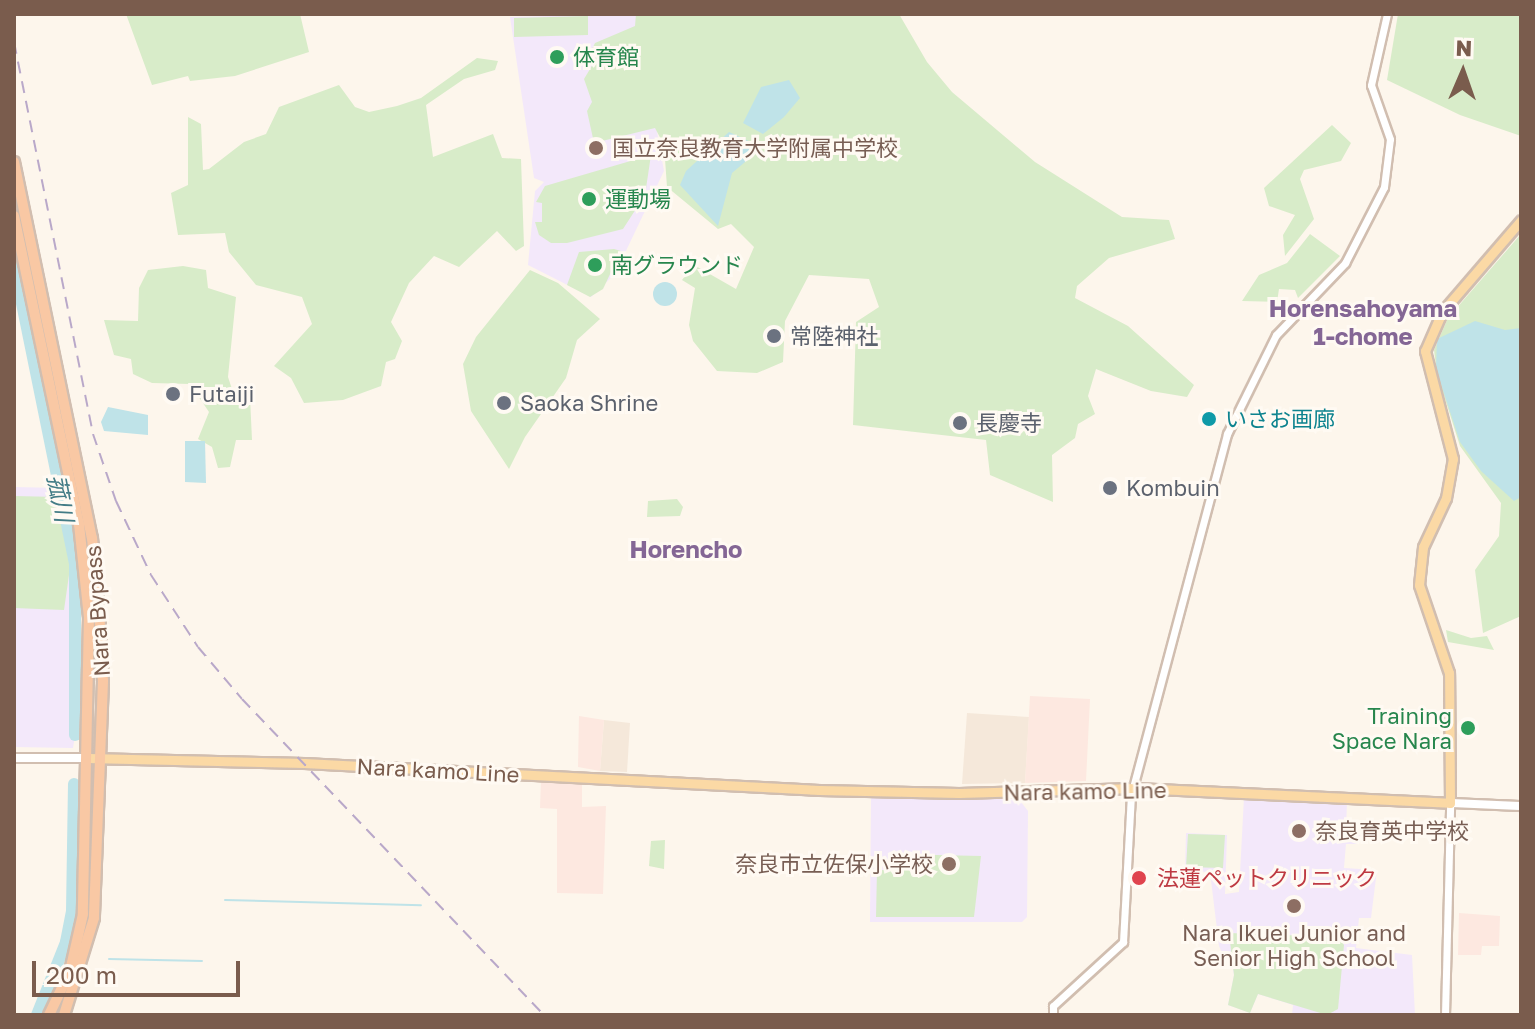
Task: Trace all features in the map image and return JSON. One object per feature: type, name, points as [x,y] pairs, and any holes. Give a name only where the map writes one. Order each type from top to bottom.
[{"type":"highway","name":"Nara Bypass","points":[[14,162],[92,538],[103,681],[94,918],[64,1015]]},
{"type":"highway","name":"Nara Bypass","points":[[14,216],[79,524],[89,617],[83,914],[70,971],[49,1015]]},
{"type":"main road","points":[[1521,220],[1442,312],[1425,351],[1453,459],[1446,498],[1423,547],[1419,585],[1452,691],[1450,803],[1521,806]]},
{"type":"main road","points":[[14,758],[88,758]]},
{"type":"main road","name":"Nara kamo Line","points":[[88,758],[834,791],[959,793],[1135,788],[1450,803]]},
{"type":"street","points":[[1053,1015],[1053,1006],[1123,942],[1135,788],[1227,434],[1276,335],[1345,263],[1384,187],[1390,139],[1371,85],[1387,14]]},
{"type":"street","points":[[1445,1015],[1450,803]]},
{"type":"shaded area","name":"国立奈良教育大学附属中学校","points":[[636,14],[664,171],[615,274],[591,297],[528,265],[535,191],[544,182],[534,178],[510,17]]},
{"type":"shaded area","points":[[14,487],[60,488],[79,612],[73,659],[79,711],[73,748],[14,747]]},
{"type":"shaded area","points":[[1030,696],[1090,699],[1086,781],[1025,783]]},
{"type":"shaded area","points":[[967,713],[1029,717],[1025,783],[962,784]]},
{"type":"shaded area","points":[[579,716],[604,720],[600,771],[578,767]]},
{"type":"shaded area","points":[[604,720],[630,723],[627,772],[600,771]]},
{"type":"shaded area","points":[[541,780],[582,781],[582,807],[606,806],[603,894],[557,893],[557,809],[540,808]]},
{"type":"shaded area","name":"Nara Ikuei Junior and Senior High School","points":[[1244,797],[1347,803],[1346,827],[1360,828],[1359,844],[1346,844],[1344,868],[1377,870],[1371,918],[1359,918],[1356,948],[1412,955],[1415,1015],[1292,1015],[1293,1005],[1258,994],[1250,1013],[1228,1005],[1234,975],[1230,954],[1222,953],[1219,946],[1210,872],[1185,871],[1186,833],[1227,835],[1225,894],[1239,892]]},
{"type":"shaded area","name":"奈良市立佐保小学校","points":[[871,798],[1018,798],[1028,811],[1027,917],[1022,922],[870,922]]},
{"type":"shaded area","points":[[1459,913],[1500,916],[1499,946],[1482,946],[1481,955],[1458,955]]},
{"type":"green space","points":[[126,14],[300,14],[309,52],[235,76],[190,81],[188,76],[152,85]]},
{"type":"green space","points":[[636,14],[899,14],[927,62],[952,92],[1035,162],[1122,217],[1169,220],[1175,239],[1109,258],[1077,286],[1075,298],[1128,326],[1194,385],[1187,397],[1151,391],[1096,369],[1088,396],[1095,414],[1078,424],[1075,438],[1052,455],[1053,502],[990,475],[986,440],[853,425],[856,322],[879,307],[869,279],[809,275],[785,321],[783,362],[757,373],[717,371],[693,341],[689,325],[695,288],[682,280],[694,265],[736,289],[754,247],[731,224],[718,229],[667,187],[664,145],[655,128],[594,143],[587,111],[592,102],[584,79],[596,59],[592,49],[595,43],[635,26]]},
{"type":"green space","points":[[1398,14],[1521,14],[1521,136],[1460,115],[1387,80]]},
{"type":"green space","points":[[588,16],[588,35],[514,37],[514,18]]},
{"type":"green space","points":[[477,58],[498,61],[495,70],[464,79],[426,105],[433,157],[493,134],[502,158],[521,159],[524,246],[516,251],[497,231],[459,267],[434,256],[409,283],[391,322],[402,341],[395,359],[386,362],[381,386],[343,400],[304,403],[291,378],[274,366],[312,324],[302,297],[256,285],[229,252],[225,233],[178,235],[171,193],[188,185],[188,117],[201,124],[203,170],[209,169],[244,142],[266,134],[279,107],[339,85],[355,107],[369,112],[397,106],[421,98]]},
{"type":"green space","points":[[1332,125],[1351,143],[1341,161],[1304,170],[1300,179],[1314,219],[1285,256],[1283,235],[1295,215],[1269,206],[1264,188]]},
{"type":"green space","name":"運動場","points":[[651,155],[645,195],[623,229],[567,243],[551,243],[539,235],[535,222],[542,222],[542,203],[536,202],[545,186]]},
{"type":"green space","points":[[1310,234],[1340,256],[1298,298],[1295,290],[1279,289],[1277,302],[1242,301],[1259,275],[1287,263]]},
{"type":"green space","points":[[1521,234],[1521,616],[1483,633],[1475,570],[1499,536],[1501,503],[1460,446],[1437,374],[1434,350],[1448,318]]},
{"type":"green space","name":"南グラウンド","points":[[621,251],[603,289],[590,297],[567,285],[579,252]]},
{"type":"green space","points":[[183,266],[206,270],[208,288],[236,297],[228,377],[234,395],[250,397],[252,440],[236,440],[230,467],[218,468],[212,447],[198,439],[209,412],[190,384],[152,383],[133,374],[131,359],[114,355],[104,320],[138,321],[139,288],[148,270]]},
{"type":"green space","points":[[530,270],[558,283],[600,319],[577,340],[566,378],[525,437],[509,469],[471,411],[463,364],[476,337]]},
{"type":"green space","points":[[14,496],[59,497],[71,561],[64,610],[14,608]]},
{"type":"green space","points":[[677,499],[683,507],[680,516],[647,517],[648,501]]},
{"type":"green space","points":[[1446,630],[1471,638],[1487,636],[1494,650],[1448,642]]},
{"type":"green space","points":[[1188,834],[1225,835],[1223,868],[1186,867]]},
{"type":"green space","points":[[665,840],[664,869],[649,866],[651,841]]},
{"type":"green space","points":[[893,854],[981,856],[974,917],[876,917],[877,870],[891,870]]},
{"type":"green space","points":[[1229,933],[1339,937],[1344,945],[1338,1009],[1327,1015],[1258,994],[1250,1013],[1228,1005],[1234,975]]},
{"type":"water","points":[[789,80],[800,98],[784,117],[763,134],[743,123],[761,87]]},
{"type":"water","points":[[729,132],[751,142],[751,157],[732,173],[718,226],[680,185],[686,171]]},
{"type":"water","points":[[665,282],[673,286],[677,294],[673,302],[665,306],[657,302],[653,294],[657,286]]},
{"type":"water","points":[[1475,321],[1505,330],[1521,328],[1521,497],[1514,501],[1481,471],[1460,442],[1436,369],[1437,339]]},
{"type":"water","points":[[108,407],[148,415],[148,435],[104,431],[101,422]]},
{"type":"water","points":[[185,441],[205,441],[206,483],[185,482]]},
{"type":"waterway","name":"菰川","points":[[14,264],[75,563],[75,735]]},
{"type":"waterway","name":"菰川","points":[[37,1015],[66,942],[72,911],[74,784]]},
{"type":"waterway","points":[[225,900],[421,905]]},
{"type":"waterway","points":[[109,959],[202,961]]},
{"type":"railway","points":[[14,42],[93,434],[116,501],[151,575],[198,647],[242,699],[544,1015]]},
{"type":"place","name":"体育館","points":[[557,57]]},
{"type":"place","name":"国立奈良教育大学附属中学校","points":[[596,148]]},
{"type":"place","name":"運動場","points":[[589,199]]},
{"type":"place","name":"南グラウンド","points":[[595,265]]},
{"type":"place","name":"常陸神社","points":[[774,336]]},
{"type":"place","name":"Futaiji","points":[[173,394]]},
{"type":"place","name":"Saoka Shrine","points":[[504,403]]},
{"type":"place","name":"いさお画廊","points":[[1209,419]]},
{"type":"place","name":"長慶寺","points":[[960,423]]},
{"type":"place","name":"Kombuin","points":[[1110,488]]},
{"type":"place","name":"Training Space Nara","points":[[1468,728]]},
{"type":"place","name":"奈良育英中学校","points":[[1299,831]]},
{"type":"place","name":"奈良市立佐保小学校","points":[[949,864]]},
{"type":"place","name":"法蓮ペットクリニック","points":[[1139,878]]},
{"type":"place","name":"Nara Ikuei Junior and Senior High School","points":[[1294,906]]},
{"type":"district","name":"Horensahoyama 1-chome","points":[[1363,322]]},
{"type":"district","name":"Horencho","points":[[686,549]]}]
